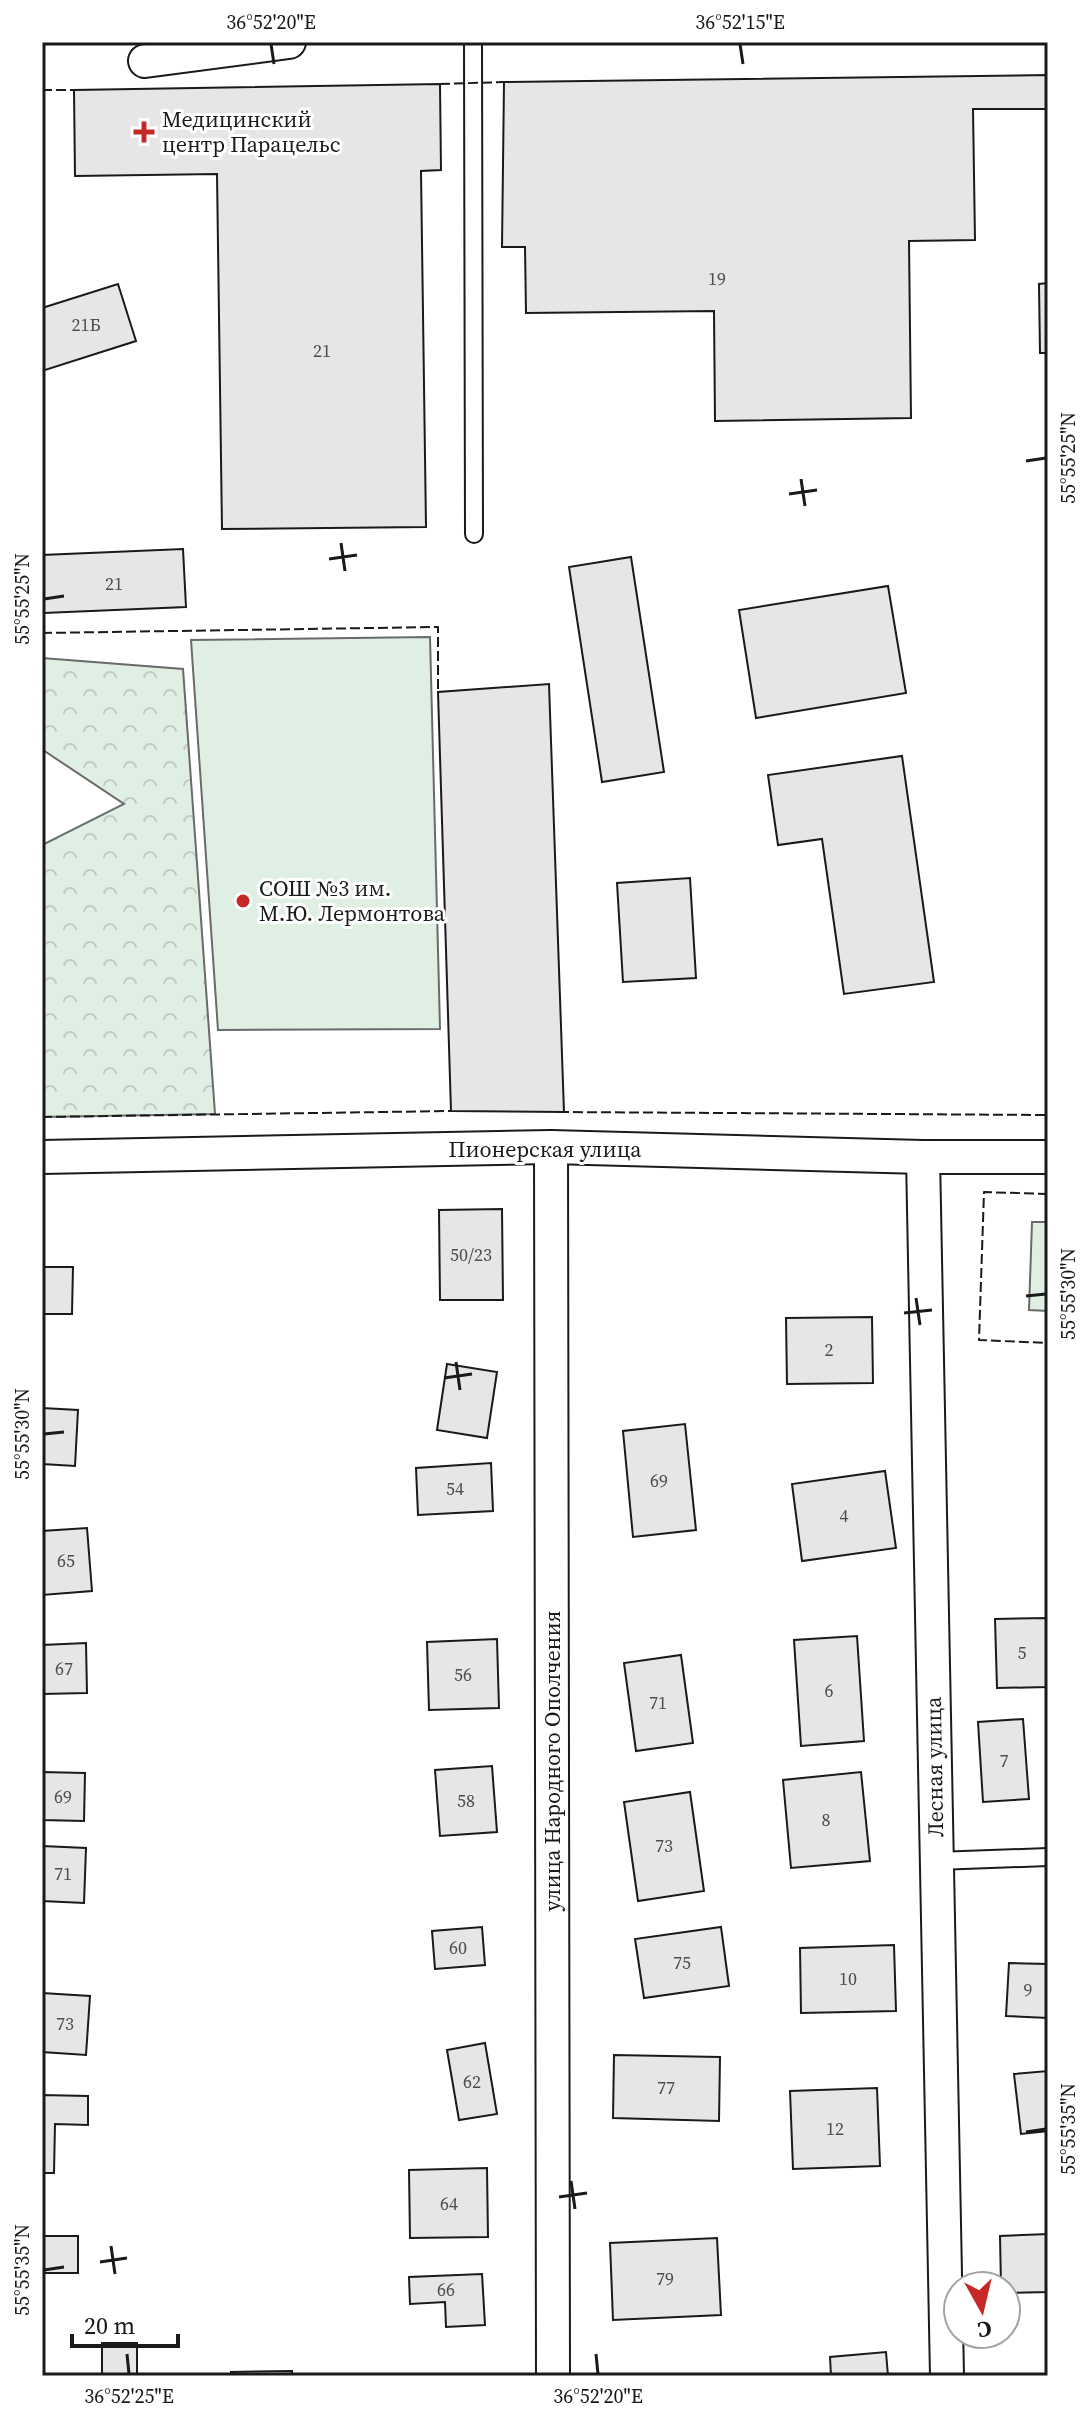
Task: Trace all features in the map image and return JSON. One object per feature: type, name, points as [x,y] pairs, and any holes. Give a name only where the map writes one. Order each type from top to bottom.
[{"type":"street","points":[[145,61],[289,42]]},
{"type":"street","name":"Пионерская улица","points":[[42,1157],[551,1147],[923,1157],[1048,1157]]},
{"type":"street","name":"улица Народного Ополчения","points":[[551,1147],[553,2376]]},
{"type":"street","name":"Лесная улица","points":[[923,1157],[947,2376]]},
{"type":"lane","points":[[473,42],[474,534]]},
{"type":"lane","points":[[936,1861],[1048,1857]]},
{"type":"green space","points":[[430,637],[440,1029],[218,1030],[191,640]]},
{"type":"green space","points":[[42,658],[183,669],[215,1114],[42,1117],[42,845],[124,804],[43,750]]},
{"type":"green space","points":[[1032,1222],[1048,1222],[1048,1311],[1029,1310]]},
{"type":"building","points":[[1048,75],[1048,109],[973,109],[975,240],[909,241],[911,418],[715,421],[714,311],[526,313],[525,247],[502,247],[504,82]]},
{"type":"building","points":[[440,84],[441,170],[421,171],[426,527],[222,529],[217,174],[75,176],[74,90]]},
{"type":"building","points":[[1048,283],[1048,353],[1040,353],[1039,284]]},
{"type":"building","points":[[118,284],[136,341],[42,371],[42,308]]},
{"type":"building","points":[[183,549],[186,607],[44,613],[42,555]]},
{"type":"building","points":[[631,557],[664,772],[602,782],[569,567]]},
{"type":"building","points":[[888,586],[906,693],[756,718],[739,610]]},
{"type":"building","points":[[549,684],[564,1112],[451,1111],[438,692]]},
{"type":"building","points":[[902,756],[934,982],[844,994],[822,839],[778,845],[768,775]]},
{"type":"building","points":[[690,878],[696,978],[623,982],[617,883]]},
{"type":"building","points":[[502,1209],[503,1300],[440,1300],[439,1210]]},
{"type":"building","points":[[42,1267],[73,1267],[72,1314],[42,1314]]},
{"type":"building","points":[[872,1317],[873,1383],[787,1384],[786,1318]]},
{"type":"building","points":[[447,1364],[497,1372],[487,1438],[437,1430]]},
{"type":"building","points":[[42,1408],[78,1410],[75,1466],[42,1464]]},
{"type":"building","points":[[685,1424],[696,1530],[633,1537],[623,1431]]},
{"type":"building","points":[[491,1463],[493,1511],[418,1515],[416,1468]]},
{"type":"building","points":[[885,1471],[896,1548],[802,1561],[792,1484]]},
{"type":"building","points":[[87,1528],[92,1591],[42,1595],[42,1531]]},
{"type":"building","points":[[1048,1618],[1048,1687],[997,1688],[995,1619]]},
{"type":"building","points":[[857,1636],[864,1741],[801,1746],[794,1640]]},
{"type":"building","points":[[497,1639],[499,1708],[429,1710],[427,1642]]},
{"type":"building","points":[[86,1643],[87,1693],[42,1694],[42,1645]]},
{"type":"building","points":[[681,1655],[693,1743],[636,1751],[624,1663]]},
{"type":"building","points":[[1023,1719],[1029,1799],[983,1802],[978,1722]]},
{"type":"building","points":[[492,1766],[497,1832],[440,1836],[435,1770]]},
{"type":"building","points":[[42,1772],[85,1773],[84,1821],[42,1820]]},
{"type":"building","points":[[861,1772],[870,1861],[791,1868],[783,1780]]},
{"type":"building","points":[[690,1792],[704,1891],[638,1901],[624,1802]]},
{"type":"building","points":[[42,1846],[86,1848],[84,1903],[42,1901]]},
{"type":"building","points":[[482,1927],[485,1965],[435,1969],[432,1931]]},
{"type":"building","points":[[721,1927],[729,1986],[644,1998],[635,1939]]},
{"type":"building","points":[[894,1945],[896,2011],[801,2013],[800,1948]]},
{"type":"building","points":[[1009,1963],[1048,1964],[1048,2018],[1006,2016]]},
{"type":"building","points":[[42,1993],[90,1996],[86,2055],[42,2052]]},
{"type":"building","points":[[485,2043],[497,2114],[459,2120],[447,2050]]},
{"type":"building","points":[[614,2055],[720,2057],[719,2121],[613,2118]]},
{"type":"building","points":[[1048,2071],[1048,2131],[1021,2134],[1014,2074]]},
{"type":"building","points":[[877,2088],[880,2166],[793,2169],[790,2091]]},
{"type":"building","points":[[42,2095],[88,2096],[88,2125],[55,2124],[54,2173],[42,2173]]},
{"type":"building","points":[[487,2168],[488,2237],[410,2238],[409,2170]]},
{"type":"building","points":[[1048,2234],[1048,2292],[1022,2293],[1022,2270],[1001,2270],[1000,2236]]},
{"type":"building","points":[[42,2236],[78,2236],[78,2273],[42,2273]]},
{"type":"building","points":[[717,2238],[721,2315],[613,2320],[610,2243]]},
{"type":"building","points":[[482,2274],[485,2325],[446,2327],[445,2302],[410,2304],[409,2277]]},
{"type":"building","points":[[102,2343],[137,2343],[137,2376],[102,2376]]},
{"type":"building","points":[[886,2352],[888,2376],[831,2376],[830,2357]]},
{"type":"building","points":[[292,2371],[292,2376],[231,2376],[231,2372]]},
{"type":"fence","points":[[440,84],[504,82]]},
{"type":"fence","points":[[42,90],[74,90]]},
{"type":"fence","points":[[42,633],[438,627],[438,695]]},
{"type":"fence","points":[[42,1117],[451,1111]]},
{"type":"fence","points":[[559,1112],[1048,1115]]},
{"type":"fence","points":[[1048,1194],[984,1192],[979,1340],[1048,1343]]},
{"type":"place","name":"Медицинский центр Парацельс","points":[[144,132]]},
{"type":"place","name":"СОШ №3 им. М.Ю. Лермонтова","points":[[243,901]]}]
